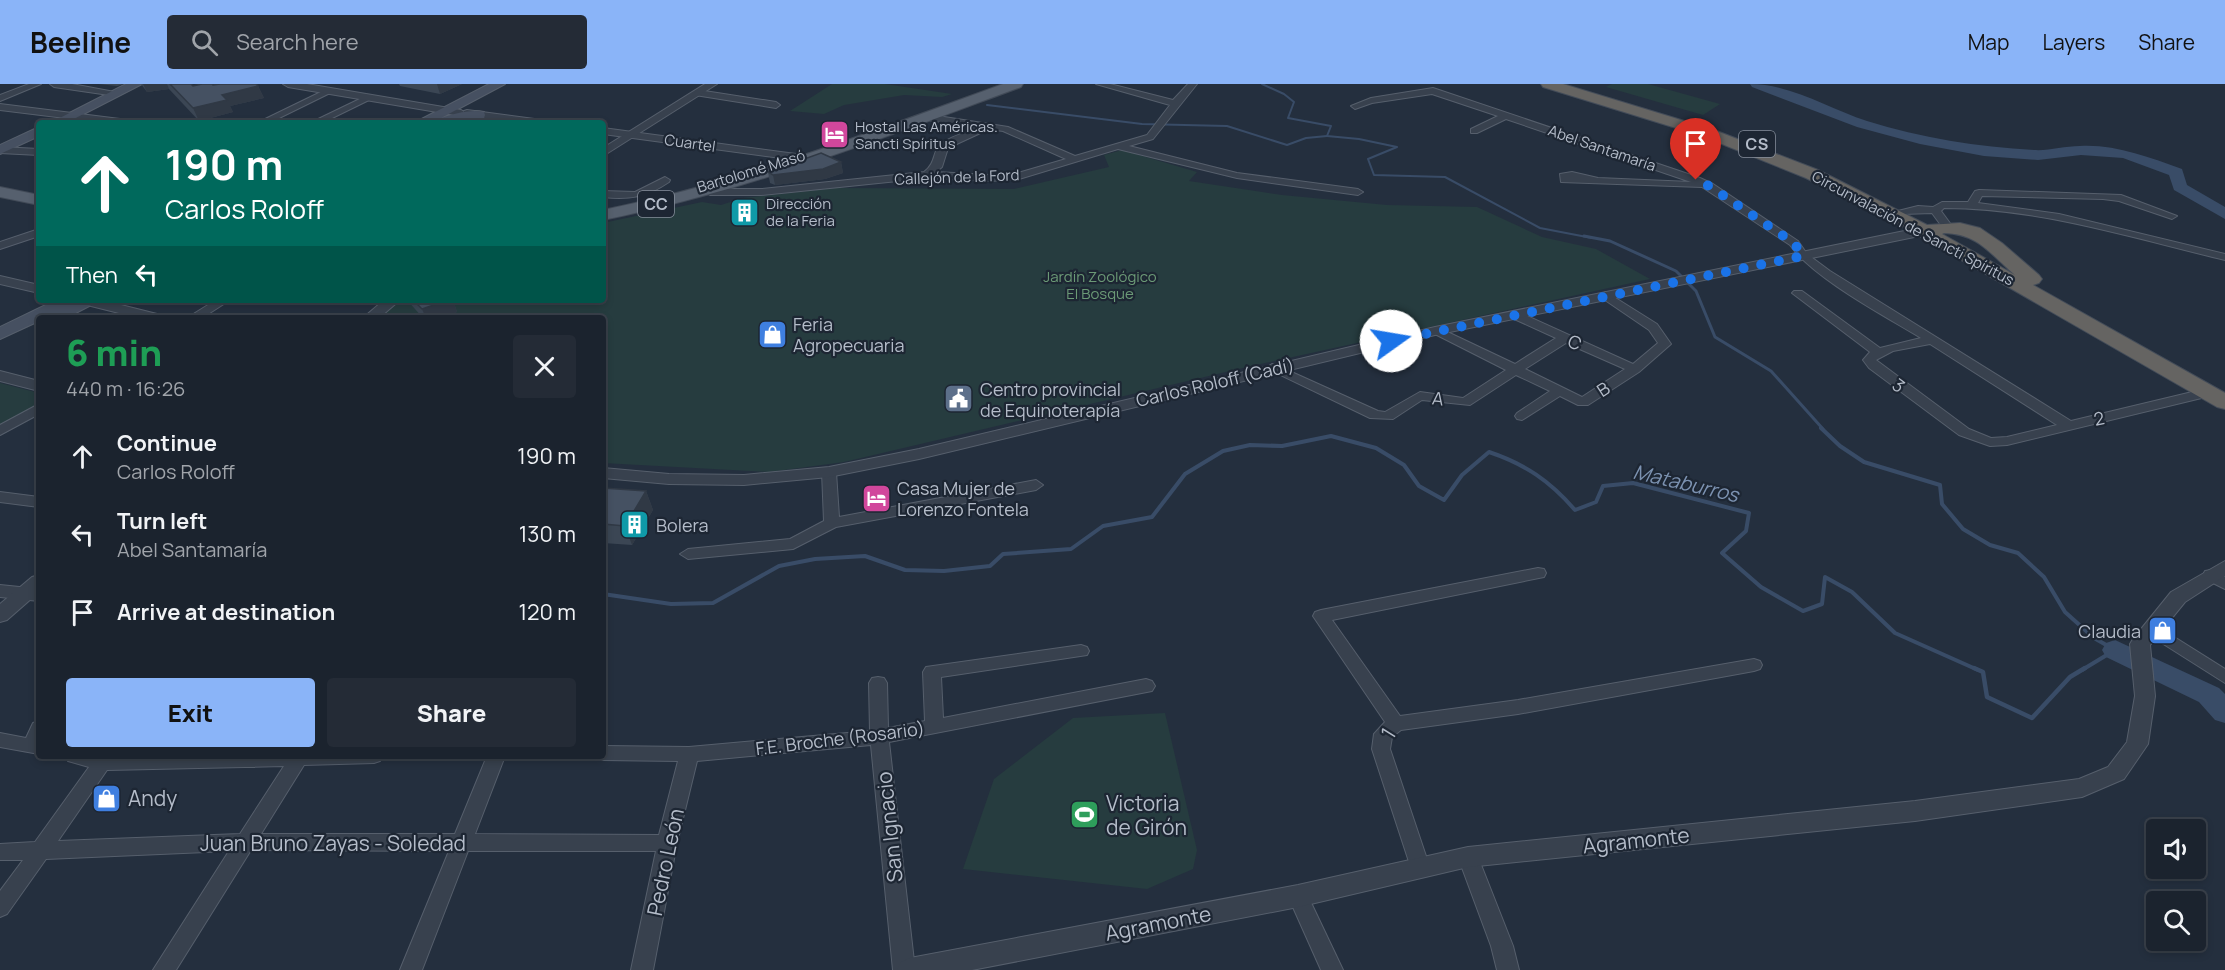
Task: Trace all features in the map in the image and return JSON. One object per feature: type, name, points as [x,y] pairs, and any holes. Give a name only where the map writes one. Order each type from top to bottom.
[{"type":"highway","name":"Circunvalación de Sancti Spíritus","points":[[1548,84],[1738,144],[1936,224],[2035,281],[2220,394]]},
{"type":"highway","name":"Circunvalación de Sancti Spíritus","points":[[1568,84],[1678,117],[1791,156],[1842,179],[1903,211],[1936,224],[2220,394]]},
{"type":"main road","points":[[62,120],[136,84]]},
{"type":"main road","points":[[435,119],[460,116],[499,84]]},
{"type":"main road","points":[[435,119],[469,109],[516,84]]},
{"type":"main road","name":"Bartolomé Masó","points":[[606,214],[710,192],[765,176],[780,162],[998,84]]},
{"type":"main road","name":"Bartolomé Masó","points":[[606,207],[687,190],[925,117],[1016,84]]},
{"type":"main road","points":[[420,106],[469,109]]},
{"type":"main road","points":[[420,106],[435,119]]},
{"type":"main road","points":[[0,150],[36,132]]},
{"type":"main road","points":[[0,192],[36,199]]},
{"type":"main road","points":[[0,198],[36,205]]},
{"type":"main road","points":[[39,315],[63,303]]},
{"type":"main road","points":[[59,315],[81,303]]},
{"type":"main road","points":[[0,334],[36,316]]},
{"type":"main road","points":[[0,345],[36,327]]},
{"type":"street","points":[[0,98],[37,84]]},
{"type":"street","points":[[54,84],[116,93]]},
{"type":"street","points":[[288,84],[420,106]]},
{"type":"street","points":[[606,151],[712,84]]},
{"type":"street","points":[[1100,84],[1174,103]]},
{"type":"street","name":"Callejón de la Ford","points":[[710,192],[761,192],[927,176],[990,178],[1019,176],[1150,137],[1162,126],[1174,103],[1193,84]]},
{"type":"street","points":[[268,120],[330,91]]},
{"type":"street","name":"Abel Santamaría","points":[[1355,106],[1371,100],[1433,91],[1709,186],[1794,243],[1803,256],[2067,425]]},
{"type":"street","points":[[698,93],[776,105]]},
{"type":"street","points":[[321,120],[369,98]]},
{"type":"street","points":[[0,108],[98,120]]},
{"type":"street","points":[[469,109],[517,120]]},
{"type":"street","points":[[1474,131],[1507,115]]},
{"type":"street","points":[[925,117],[1005,129],[1074,159]]},
{"type":"street","points":[[927,176],[937,167],[944,146],[987,128]]},
{"type":"street","name":"Cuartel","points":[[606,131],[780,162]]},
{"type":"street","points":[[1119,147],[1182,165],[1229,175],[1298,187],[1358,192]]},
{"type":"street","points":[[0,150],[36,152]]},
{"type":"street","points":[[761,192],[754,188],[765,176]]},
{"type":"street","points":[[606,194],[627,197],[646,193],[665,180]]},
{"type":"street","points":[[1597,181],[1709,186]]},
{"type":"street","points":[[1971,205],[1979,194],[2103,196],[2129,200],[2172,216]]},
{"type":"street","points":[[1936,224],[1942,205],[1971,205],[2059,217],[2225,258]]},
{"type":"street","name":"Carlos Roloff (Cadí)","points":[[606,473],[718,480],[829,472],[919,454],[1272,368],[1435,331],[1803,256],[1936,224]]},
{"type":"street","points":[[0,246],[36,233]]},
{"type":"street","points":[[0,280],[36,288]]},
{"type":"street","points":[[1798,294],[1879,353]]},
{"type":"street","name":"B","points":[[1435,331],[1514,371],[1583,402],[1634,369],[1665,344],[1653,327],[1606,296]]},
{"type":"street","points":[[98,303],[144,315]]},
{"type":"street","points":[[198,315],[219,303]]},
{"type":"street","points":[[374,315],[389,303]]},
{"type":"street","name":"C","points":[[1516,315],[1634,369]]},
{"type":"street","name":"A","points":[[1272,368],[1375,415],[1388,416],[1420,396],[1465,402],[1565,338]]},
{"type":"street","name":"3","points":[[1933,340],[1879,353],[1869,360],[1964,432],[1990,442]]},
{"type":"street","points":[[0,376],[36,385]]},
{"type":"street","points":[[1522,416],[1559,391]]},
{"type":"street","name":"2","points":[[1990,442],[2007,441],[2067,425],[2220,394]]},
{"type":"street","points":[[0,431],[36,410]]},
{"type":"street","points":[[829,472],[832,523]]},
{"type":"street","points":[[688,554],[793,544],[832,523],[1036,485]]},
{"type":"street","points":[[0,497],[36,502]]},
{"type":"street","name":"1","points":[[1420,868],[1381,749],[1383,734],[1396,724],[1321,616],[1538,573]]},
{"type":"street","name":"Agramonte","points":[[910,970],[1298,896],[1468,857],[1915,811],[2082,788],[2116,773],[2137,744],[2145,696],[2140,644],[2178,597],[2220,575]]},
{"type":"street","points":[[0,591],[34,590]]},
{"type":"street","points":[[0,615],[34,590]]},
{"type":"street","points":[[2152,629],[2222,671]]},
{"type":"street","points":[[934,727],[932,672],[1081,651]]},
{"type":"street","points":[[1396,724],[1518,707],[1754,665]]},
{"type":"street","name":"San Ignacio","points":[[878,683],[879,737],[904,970]]},
{"type":"street","name":"F.E. Broche (Rosario)","points":[[606,753],[689,754],[879,737],[1146,686]]},
{"type":"street","points":[[0,740],[35,747]]},
{"type":"street","name":"Pedro León","points":[[642,970],[667,843],[689,754]]},
{"type":"street","points":[[0,908],[104,759],[298,759]]},
{"type":"street","points":[[164,970],[298,759]]},
{"type":"street","points":[[411,970],[495,759]]},
{"type":"street","name":"Juan Bruno Zayas - Soledad","points":[[0,852],[247,842],[667,843]]},
{"type":"street","points":[[1468,857],[1502,946],[1508,970]]},
{"type":"street","points":[[1298,896],[1332,970]]},
{"type":"green space","points":[[832,84],[885,84],[952,94],[942,97],[904,95],[844,105],[824,114],[790,111]]},
{"type":"green space","points":[[1612,84],[1648,84],[1720,104],[1703,115],[1606,87]]},
{"type":"green space","name":"Jardín Zoológico El Bosque","points":[[1122,150],[1197,172],[1189,181],[1282,195],[1387,205],[1477,207],[1542,237],[1596,249],[1650,279],[1247,367],[844,462],[769,472],[606,463],[606,315],[383,315],[397,303],[606,303],[606,222],[702,202],[721,205],[743,198],[835,188],[1014,189],[1109,167],[1104,155]]},
{"type":"green space","points":[[0,383],[36,392],[36,408],[0,428]]},
{"type":"green space","name":"Victoria de Girón","points":[[1165,713],[1197,850],[1193,869],[1147,889],[963,869],[994,779],[1073,718]]},
{"type":"building","points":[[170,84],[191,84],[193,86],[256,84],[258,86],[222,95],[227,100],[193,108]]},
{"type":"building","points":[[821,153],[841,162],[823,169],[773,175],[768,172]]},
{"type":"building","points":[[416,303],[439,303],[422,309]]},
{"type":"building","points":[[606,488],[646,491],[625,526],[606,524]]},
{"type":"waterway","points":[[1262,84],[1284,94],[1294,102],[1288,118],[1331,126],[1327,136]]},
{"type":"waterway","points":[[1757,84],[1862,124],[1920,139],[1984,151],[2038,155],[2081,150],[2125,154],[2176,172],[2180,187],[2225,214]]},
{"type":"waterway","points":[[987,105],[1142,124],[1227,126],[1287,145],[1306,138],[1327,136]]},
{"type":"waterway","points":[[1327,136],[1359,139],[1397,147],[1368,159],[1374,175],[1445,177],[1540,228],[1592,238]]},
{"type":"waterway","points":[[1584,236],[1610,241],[1676,271],[1696,291],[1715,337],[1771,371],[1823,429]]},
{"type":"waterway","points":[[1821,428],[1840,446],[1864,462],[1940,485],[1942,504],[1963,529],[1990,545],[2018,553],[2044,577],[2065,612],[2094,638],[2115,650],[2082,670]]},
{"type":"waterway","name":"Mataburros","points":[[606,594],[671,604],[713,603],[779,566],[815,559],[865,556],[905,570],[944,571],[990,566],[1003,554],[1071,549],[1103,526],[1152,517],[1185,474],[1223,451],[1250,445],[1282,446],[1331,436],[1376,448],[1404,465],[1419,486],[1444,500],[1462,475],[1489,452],[1514,462],[1536,475],[1556,490],[1575,510],[1596,502],[1603,486],[1633,483],[1749,513],[1746,531],[1722,553],[1761,587],[1803,611],[1822,604],[1825,577],[1852,592],[1895,633],[1978,670]]},
{"type":"waterway","points":[[2115,650],[2209,695],[2225,712]]},
{"type":"waterway","name":"Mataburros","points":[[1974,668],[1983,672],[1987,697],[2032,718],[2070,677],[2085,668]]},
{"type":"place","name":"Hostal Las Américas. Sancti Spíritus","points":[[834,135]]},
{"type":"place","name":"Dirección de la Feria","points":[[745,212]]},
{"type":"place","name":"Feria Agropecuaria","points":[[772,334]]},
{"type":"place","name":"Centro provincial de Equinoterapía","points":[[959,399]]},
{"type":"place","name":"Casa Mujer de Lorenzo Fontela","points":[[876,498]]},
{"type":"place","name":"Bolera","points":[[635,525]]},
{"type":"place","name":"Claudia","points":[[2162,631]]},
{"type":"place","name":"Andy","points":[[107,798]]},
{"type":"place","name":"Victoria de Girón","points":[[1085,815]]},
{"type":"route","points":[[1391,341],[1803,256],[1794,243],[1709,186],[1696,180]]}]
